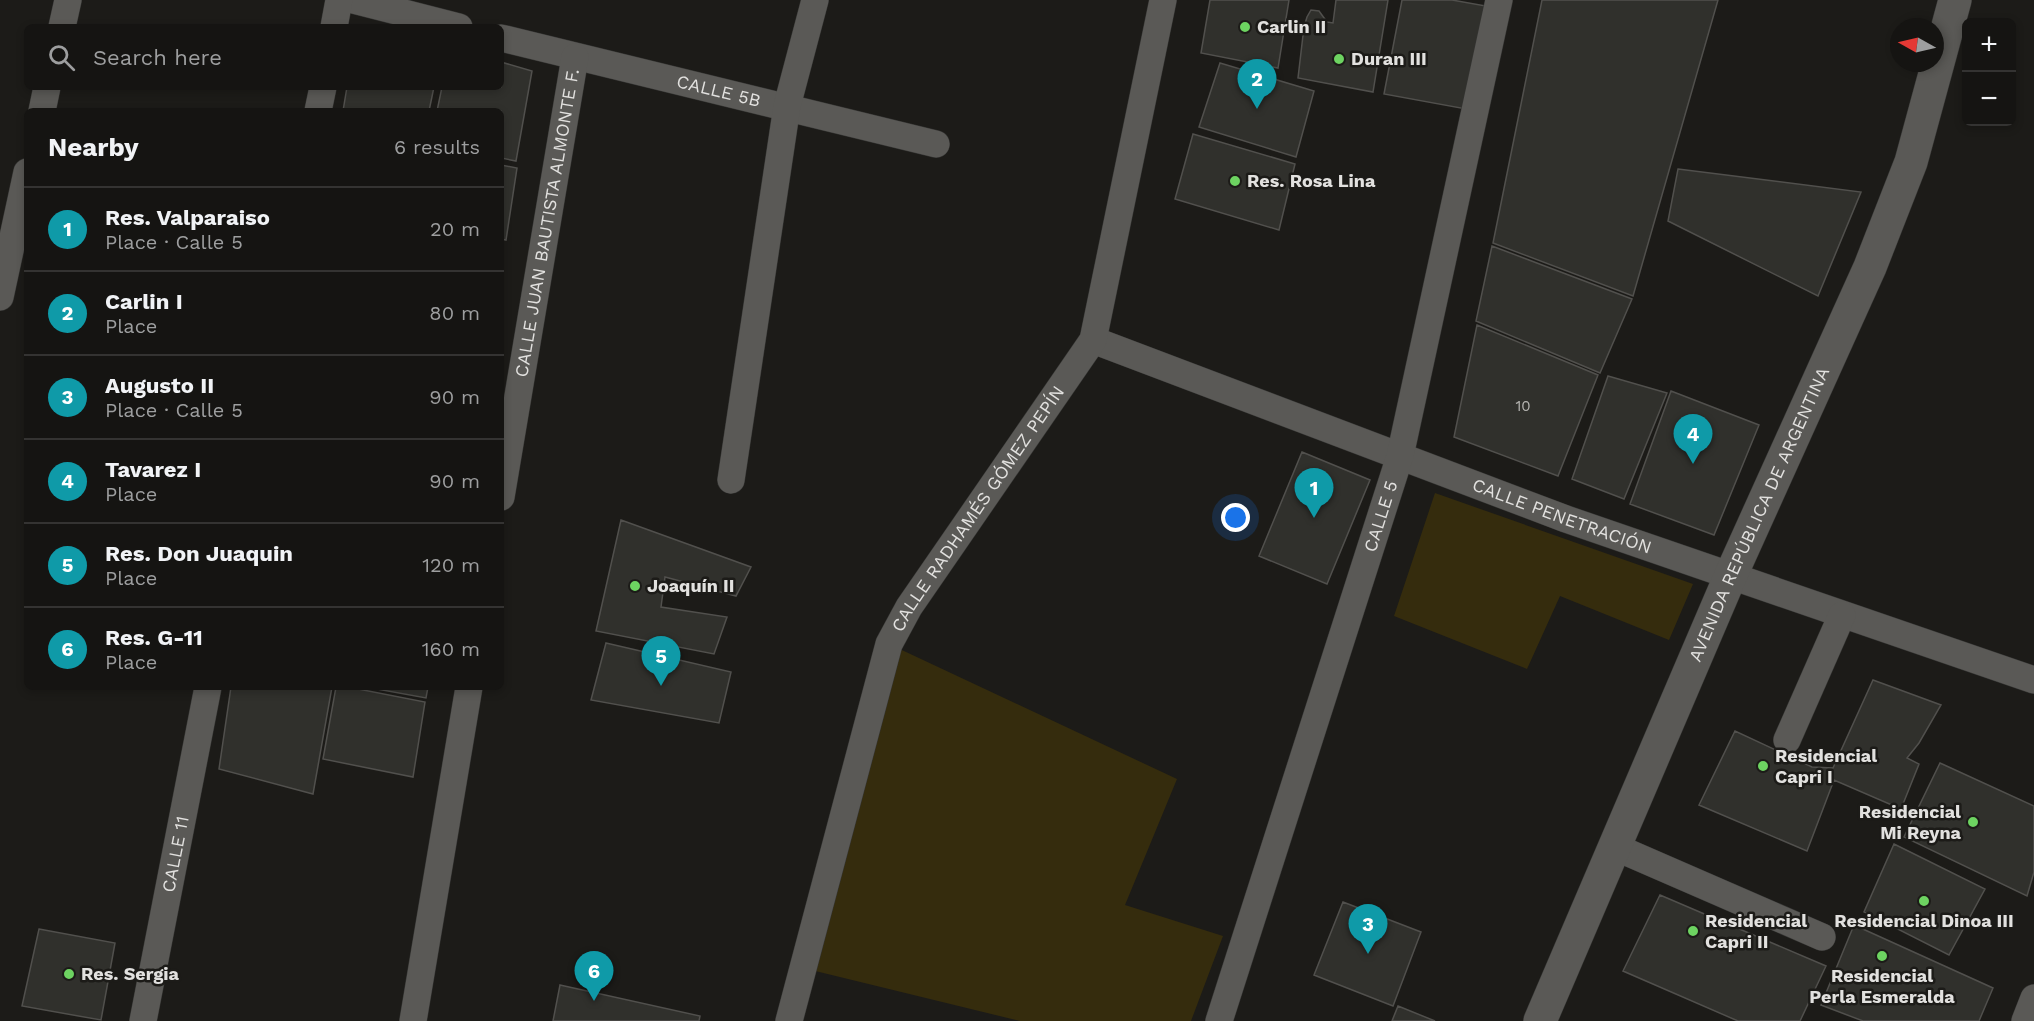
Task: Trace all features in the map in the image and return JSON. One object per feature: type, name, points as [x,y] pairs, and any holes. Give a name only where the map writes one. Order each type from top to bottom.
[{"type":"main road","name":"AVENIDA REPÚBLICA DE ARGENTINA","points":[[1540,1021],[1730,577],[1870,267],[1911,162],[1956,0]]},
{"type":"street","points":[[63,24],[68,0]]},
{"type":"street","points":[[335,24],[339,0]]},
{"type":"street","points":[[353,0],[447,24]]},
{"type":"street","points":[[731,480],[787,106],[816,0]]},
{"type":"street","name":"CALLE RADHAMÉS GÓMEZ PEPÍN","points":[[789,1021],[889,644],[909,607],[1093,340],[1163,0]]},
{"type":"street","name":"CALLE 5","points":[[1219,1021],[1400,456],[1499,0]]},
{"type":"street","name":"CALLE 5B","points":[[504,39],[936,144]]},
{"type":"street","name":"CALLE JUAN BAUTISTA ALMONTE F.","points":[[504,479],[575,57]]},
{"type":"street","points":[[43,108],[46,90]]},
{"type":"street","points":[[319,108],[322,90]]},
{"type":"street","points":[[0,297],[10,198],[24,177]]},
{"type":"street","name":"CALLE PENETRACIÓN","points":[[1093,340],[1566,519],[2034,680]]},
{"type":"street","points":[[1787,740],[1842,615]]},
{"type":"street","name":"CALLE 11","points":[[143,1021],[207,690]]},
{"type":"street","points":[[413,1021],[468,690]]},
{"type":"street","points":[[1615,847],[1822,936]]},
{"type":"street","points":[[2025,1021],[2034,998]]},
{"type":"shaded area","points":[[1435,493],[1693,584],[1669,640],[1560,596],[1527,669],[1394,616]]},
{"type":"shaded area","points":[[889,644],[1177,779],[1125,905],[1223,936],[1191,1021],[1020,1021],[803,968]]},
{"type":"building","name":"Carlin II","points":[[1210,0],[1289,0],[1278,68],[1201,53]]},
{"type":"building","name":"Duran III","points":[[1336,0],[1388,0],[1373,92],[1298,78],[1307,17],[1311,10],[1319,11],[1327,22],[1333,23]]},
{"type":"building","points":[[1402,0],[1452,0],[1486,6],[1466,109],[1384,94]]},
{"type":"building","points":[[1542,0],[1718,0],[1633,296],[1493,243]]},
{"type":"building","points":[[504,63],[532,71],[516,161],[504,159],[504,108],[438,108],[441,90],[504,90]]},
{"type":"building","points":[[1220,63],[1314,91],[1296,157],[1199,127]]},
{"type":"building","points":[[346,90],[433,90],[430,108],[344,108]]},
{"type":"building","name":"Res. Rosa Lina","points":[[1193,134],[1295,164],[1279,230],[1175,199]]},
{"type":"building","points":[[504,166],[517,168],[506,240],[504,240]]},
{"type":"building","points":[[1678,169],[1861,192],[1818,296],[1668,221]]},
{"type":"building","points":[[1492,246],[1632,299],[1600,373],[1476,321]]},
{"type":"building","points":[[1477,325],[1598,375],[1558,476],[1454,437]]},
{"type":"building","points":[[1608,376],[1667,393],[1624,499],[1572,479]]},
{"type":"building","points":[[1671,391],[1759,425],[1714,535],[1630,504]]},
{"type":"building","points":[[1302,452],[1370,480],[1327,584],[1259,556]]},
{"type":"building","name":"Joaquín II","points":[[621,520],[751,567],[736,596],[665,577],[661,607],[727,617],[714,654],[596,631]]},
{"type":"building","points":[[606,643],[731,672],[719,723],[591,700]]},
{"type":"building","name":"Residencial Capri I","points":[[1873,680],[1941,705],[1919,743],[1907,758],[1919,764],[1901,809],[1834,780],[1807,851],[1699,805],[1735,731],[1812,767],[1833,768]]},
{"type":"building","points":[[231,690],[331,690],[313,794],[219,769]]},
{"type":"building","points":[[335,690],[363,690],[425,702],[413,777],[323,759]]},
{"type":"building","points":[[382,690],[427,690],[426,698]]},
{"type":"building","name":"Residencial Mi Reyna","points":[[1940,763],[2034,806],[2034,872],[2027,896],[1904,837]]},
{"type":"building","name":"Residencial Dinoa III","points":[[1894,844],[1985,889],[1949,955],[1864,912]]},
{"type":"building","name":"Residencial Capri II","points":[[1660,895],[1826,966],[1800,1021],[1738,1021],[1623,971]]},
{"type":"building","points":[[1343,902],[1421,932],[1393,1006],[1314,975]]},
{"type":"building","name":"Residencial Perla Esmeralda","points":[[1854,925],[1993,988],[1979,1021],[1863,1021],[1821,1005]]},
{"type":"building","name":"Res. Sergia","points":[[39,929],[115,943],[101,1020],[22,1006]]},
{"type":"building","points":[[560,985],[700,1016],[699,1021],[553,1021]]},
{"type":"building","points":[[1398,1006],[1435,1021],[1392,1021]]},
{"type":"place","name":"Carlin II","points":[[1245,27]]},
{"type":"place","name":"Duran III","points":[[1339,59]]},
{"type":"place","name":"Carlin I","points":[[1257,109]]},
{"type":"place","name":"Res. Rosa Lina","points":[[1235,181]]},
{"type":"place","name":"Tavarez I","points":[[1693,464]]},
{"type":"place","name":"Res. Valparaiso","points":[[1314,518]]},
{"type":"place","name":"Joaquín II","points":[[635,586]]},
{"type":"place","name":"Res. Don Juaquin","points":[[661,686]]},
{"type":"place","name":"Residencial Capri I","points":[[1763,766]]},
{"type":"place","name":"Residencial Mi Reyna","points":[[1973,822]]},
{"type":"place","name":"Residencial Dinoa III","points":[[1924,901]]},
{"type":"place","name":"Residencial Capri II","points":[[1693,931]]},
{"type":"place","name":"Augusto II","points":[[1368,954]]},
{"type":"place","name":"Residencial Perla Esmeralda","points":[[1882,956]]},
{"type":"place","name":"Res. Sergia","points":[[69,974]]},
{"type":"place","name":"Res. G-11","points":[[594,1001]]}]
